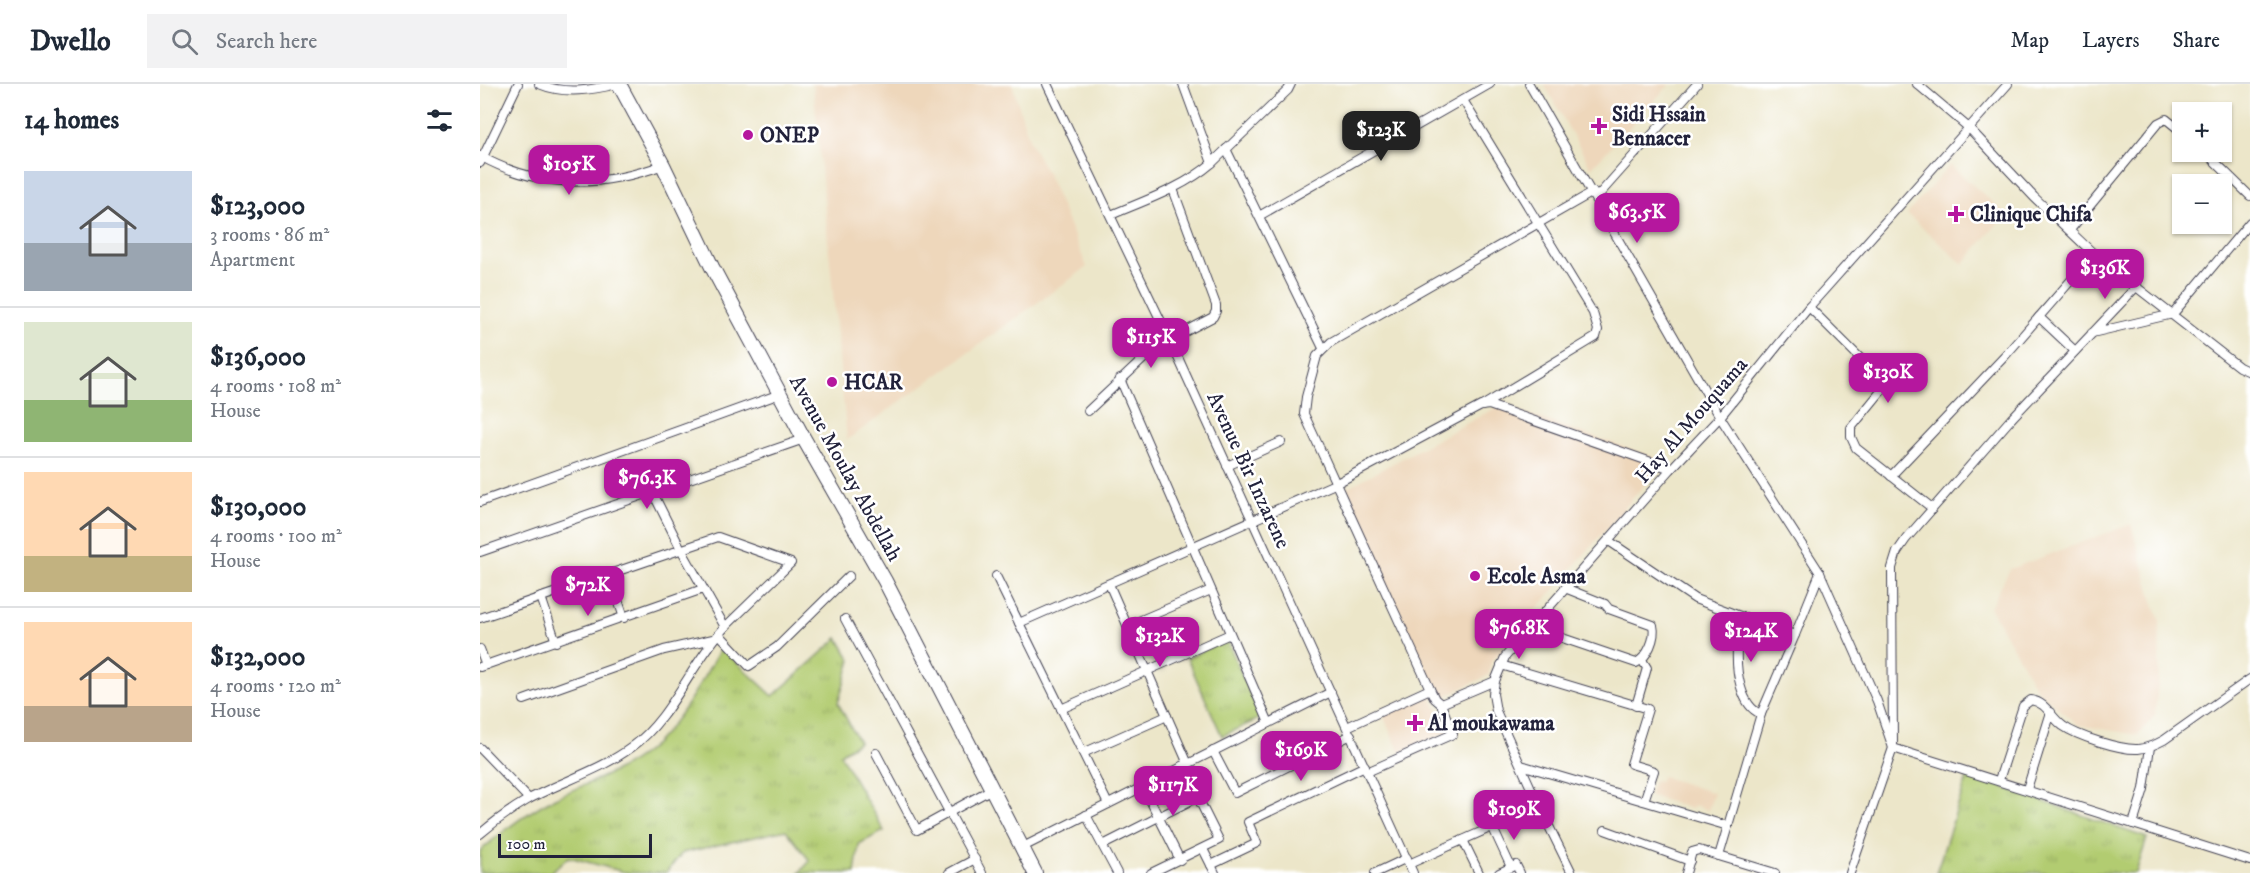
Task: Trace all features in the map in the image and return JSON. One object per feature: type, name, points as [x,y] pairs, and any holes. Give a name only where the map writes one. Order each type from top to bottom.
[{"type":"main road","name":"Avenue Moulay Abdellah","points":[[619,84],[663,165],[712,267],[804,439],[885,580],[990,790],[1035,873]]},
{"type":"street","points":[[518,84],[481,159],[504,168],[561,183],[622,177],[663,165]]},
{"type":"street","points":[[539,84],[568,91],[589,90],[619,84]]},
{"type":"street","name":"Avenue Bir Inzarene","points":[[1047,84],[1170,340],[1413,873]]},
{"type":"street","points":[[1183,84],[1212,163]]},
{"type":"street","points":[[1111,215],[1173,189],[1201,172],[1288,90],[1291,84]]},
{"type":"street","points":[[1259,216],[1490,84]]},
{"type":"street","points":[[1529,84],[1720,417],[1820,573],[1877,701],[1893,748]]},
{"type":"street","points":[[1203,849],[1213,869],[1257,843],[1248,822],[1366,769],[1453,734],[1304,414],[1317,356],[1323,348],[1538,223],[1594,195],[1697,84]]},
{"type":"street","points":[[1917,84],[1969,128],[2094,254],[2239,367],[2250,372]]},
{"type":"street","name":"Hay Al Mouquama","points":[[1572,873],[1496,711],[1493,694],[1501,665],[1530,627],[1720,417],[1809,307],[2008,84]]},
{"type":"street","points":[[1019,623],[1337,483],[1481,406],[1596,337],[1598,330],[1593,313],[1462,100]]},
{"type":"street","points":[[2070,230],[2158,123],[2166,119],[2172,124]]},
{"type":"street","points":[[1226,149],[1323,348]]},
{"type":"street","points":[[2215,162],[2250,195]]},
{"type":"street","points":[[1088,411],[1156,347],[1213,317],[1216,311],[1216,305],[1173,189]]},
{"type":"street","points":[[2092,333],[2173,314],[2250,222]]},
{"type":"street","points":[[1891,476],[2039,317],[2094,254]]},
{"type":"street","points":[[1850,873],[1893,748],[1892,568],[1897,552],[1932,508],[2137,286]]},
{"type":"street","points":[[1809,307],[1880,378],[1883,385],[1882,390],[1851,428],[1851,437],[1856,448],[1932,508]]},
{"type":"street","points":[[2039,317],[2075,351]]},
{"type":"street","points":[[1120,379],[1269,723]]},
{"type":"street","points":[[480,502],[780,394]]},
{"type":"street","points":[[1481,406],[1488,405],[1671,469]]},
{"type":"street","points":[[480,552],[804,439]]},
{"type":"street","points":[[1227,466],[1281,442]]},
{"type":"street","points":[[653,493],[681,549],[725,627]]},
{"type":"street","points":[[480,618],[718,537],[791,563],[716,637],[657,723],[633,747],[605,764],[529,799],[492,823],[480,834]]},
{"type":"street","points":[[1609,541],[1695,599],[1795,635]]},
{"type":"street","points":[[609,573],[624,618]]},
{"type":"street","points":[[1719,856],[1761,714],[1820,573]]},
{"type":"street","points":[[716,637],[749,666],[777,647],[849,576]]},
{"type":"street","points":[[996,576],[1108,804]]},
{"type":"street","points":[[1108,584],[1167,716],[1198,797],[1219,837],[1216,842],[1203,849],[1151,873]]},
{"type":"street","points":[[1530,627],[1636,663],[1642,660],[1654,631],[1653,625],[1609,609],[1605,604],[1565,588]]},
{"type":"street","points":[[480,650],[483,666],[703,589]]},
{"type":"street","points":[[1127,626],[1211,590]]},
{"type":"street","points":[[541,597],[556,642]]},
{"type":"street","points":[[1740,616],[1741,630],[1737,649],[1740,684],[1750,707],[1761,714]]},
{"type":"street","points":[[845,619],[982,873]]},
{"type":"street","points":[[1061,709],[1230,634]]},
{"type":"street","points":[[524,700],[664,650],[716,637]]},
{"type":"street","points":[[1636,705],[1647,668],[1642,660]]},
{"type":"street","points":[[1501,665],[1648,709],[1631,764],[1654,771],[1644,801]]},
{"type":"street","points":[[1999,780],[2023,706],[2031,700],[2039,702],[2064,726],[2104,742],[2136,749],[2150,747],[2164,740],[2250,679]]},
{"type":"street","points":[[1441,704],[1495,681]]},
{"type":"street","points":[[1214,751],[1235,793],[1430,688]]},
{"type":"street","points":[[1021,848],[1330,692]]},
{"type":"street","points":[[2027,789],[2051,712]]},
{"type":"street","points":[[1083,753],[1167,716]]},
{"type":"street","points":[[2133,824],[2144,789],[2150,747]]},
{"type":"street","points":[[480,748],[529,799]]},
{"type":"street","points":[[1893,748],[2250,861]]},
{"type":"street","points":[[876,753],[917,830],[990,790]]},
{"type":"street","points":[[1521,765],[1728,826]]},
{"type":"street","points":[[1143,786],[1180,860]]},
{"type":"street","points":[[1102,845],[1198,797]]},
{"type":"street","points":[[1375,873],[1463,840],[1539,806]]},
{"type":"street","points":[[1086,815],[1117,873]]},
{"type":"street","points":[[1492,826],[1511,867]]},
{"type":"street","points":[[1605,830],[1690,861]]},
{"type":"street","points":[[1463,840],[1479,873]]},
{"type":"street","points":[[1686,873],[1692,852],[1700,850],[1775,873]]},
{"type":"street","points":[[949,873],[975,859]]},
{"type":"street","points":[[1499,873],[1516,865],[1520,873]]},
{"type":"shaded area","points":[[813,84],[1012,84],[1030,142],[1047,173],[1087,267],[847,440]]},
{"type":"shaded area","name":"Sidi Hssain Bennacer","points":[[1544,84],[1670,84],[1591,168]]},
{"type":"shaded area","name":"Clinique Chifa","points":[[1950,165],[2006,214],[1963,264],[1907,214]]},
{"type":"shaded area","name":"Ecole Asma","points":[[1501,405],[1665,461],[1491,662],[1489,675],[1440,699],[1343,490]]},
{"type":"shaded area","points":[[2131,524],[2160,620],[2159,675],[2155,715],[2138,735],[2078,725],[2037,690],[1990,607],[2010,569]]},
{"type":"shaded area","name":"Al moukawama","points":[[1430,693],[1448,732],[1400,753],[1383,715]]},
{"type":"shaded area","points":[[1661,776],[1714,793],[1708,810],[1694,805],[1691,809],[1649,795],[1654,780],[1660,782]]},
{"type":"green space","points":[[838,638],[851,660],[838,703],[859,742],[840,754],[884,831],[859,844],[855,873],[799,873],[810,861],[786,830],[682,853],[666,873],[628,873],[569,857],[549,873],[480,873],[480,851],[516,822],[555,798],[621,768],[656,743],[683,710],[721,648],[773,696]]},
{"type":"green space","points":[[1227,640],[1261,718],[1222,736],[1187,658]]},
{"type":"green space","points":[[1968,775],[2147,838],[2136,873],[1936,873]]},
{"type":"place","name":"Sidi Hssain Bennacer","points":[[1599,126]]},
{"type":"place","name":"ONEP","points":[[748,135]]},
{"type":"place","name":"Clinique Chifa","points":[[1956,214]]},
{"type":"place","name":"HCAR","points":[[832,382]]},
{"type":"place","name":"Ecole Asma","points":[[1475,576]]},
{"type":"place","name":"Al moukawama","points":[[1415,723]]}]
